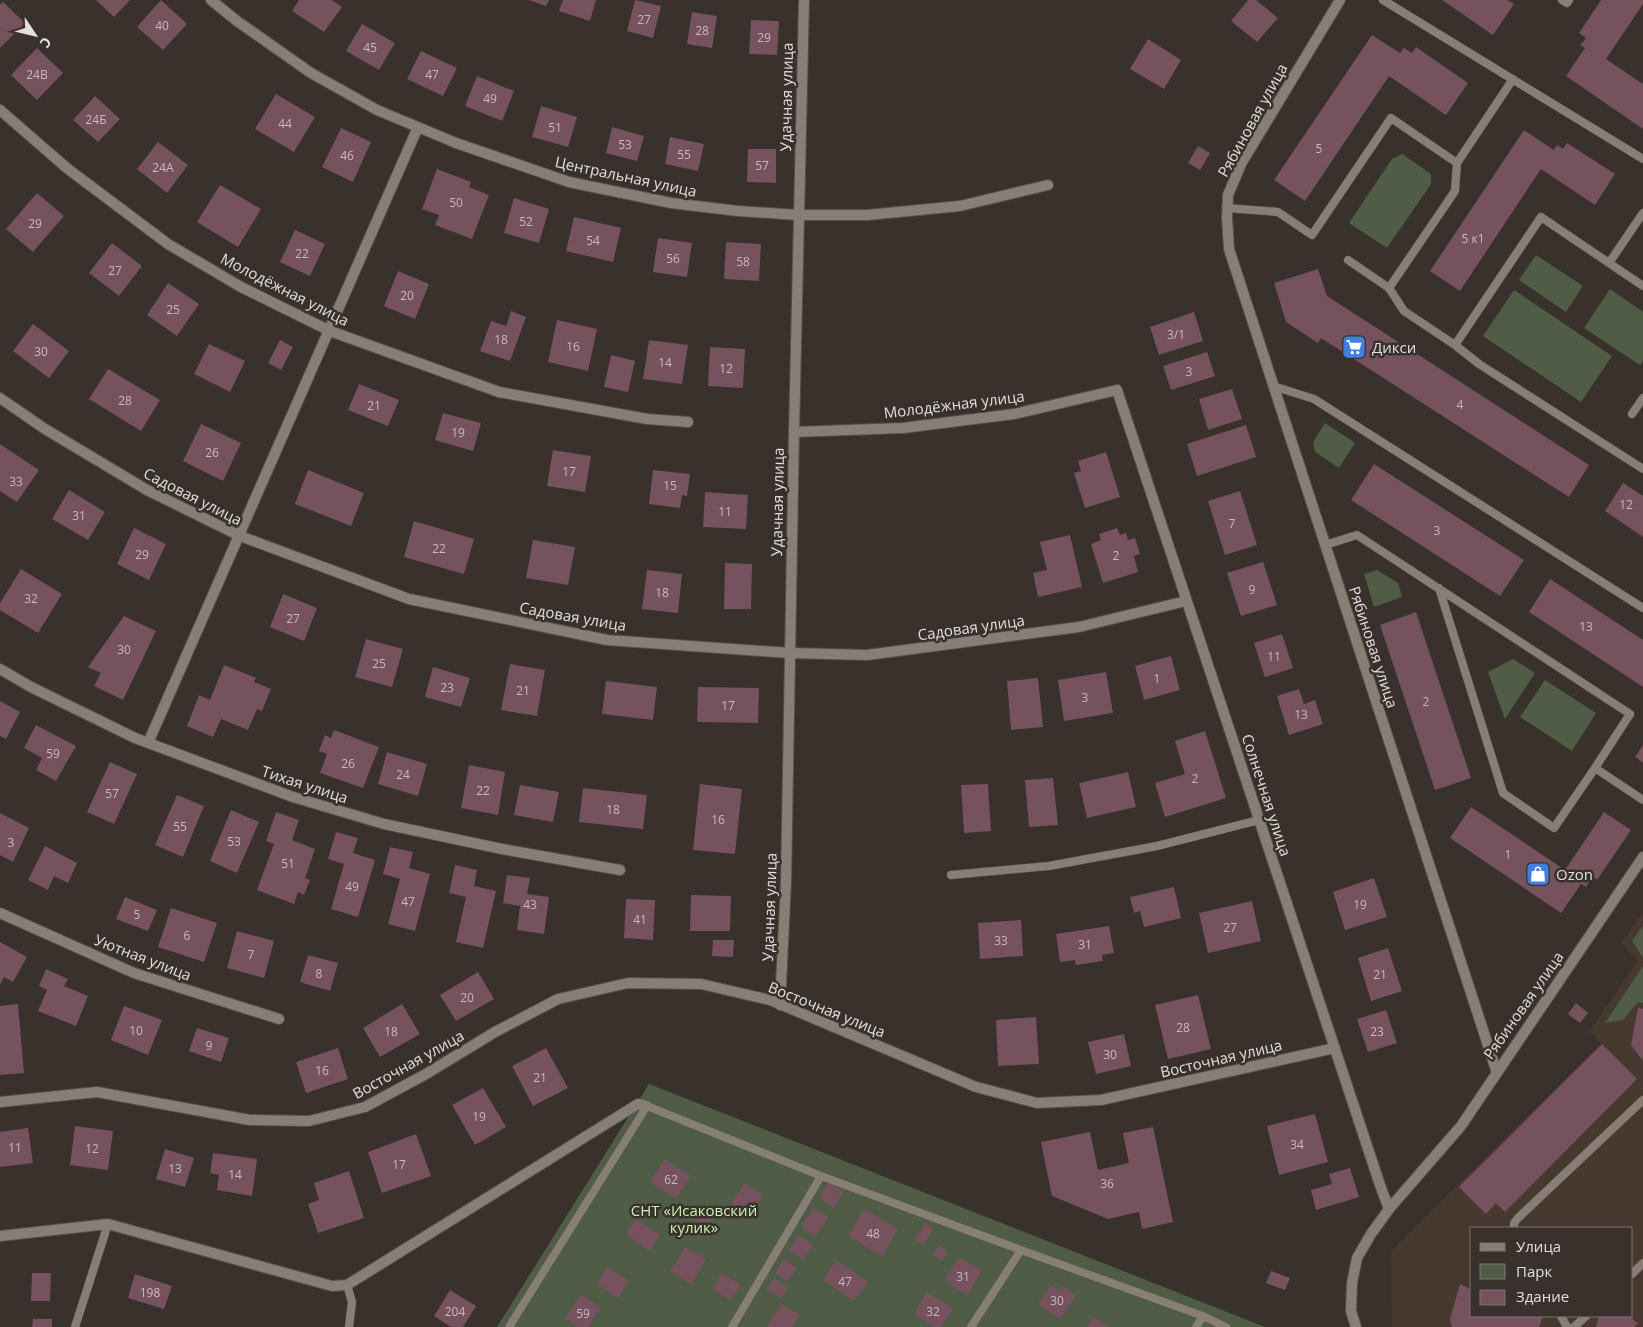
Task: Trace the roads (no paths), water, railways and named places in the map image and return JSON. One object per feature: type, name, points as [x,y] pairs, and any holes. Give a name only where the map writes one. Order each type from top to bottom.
[{"type":"street","name":"Центральная улица","points":[[211,0],[237,21],[311,73],[377,110],[456,144],[569,182],[672,203],[798,216],[867,215],[960,206],[1048,185]]},
{"type":"street","name":"Удачная улица","points":[[780,1005],[786,882],[798,216],[804,0]]},
{"type":"street","name":"Рябиновая улица","points":[[1340,0],[1241,164],[1228,195],[1229,250],[1496,1073]]},
{"type":"street","name":"Молодёжная улица","points":[[0,110],[68,169],[168,244],[241,287],[330,331],[499,392],[647,419],[688,422]]},
{"type":"street","points":[[148,743],[418,128]]},
{"type":"street","name":"Молодёжная улица","points":[[794,432],[903,428],[1005,415],[1117,390]]},
{"type":"street","name":"Солнечная улица","points":[[1117,390],[1380,1185],[1390,1209]]},
{"type":"street","name":"Садовая улица","points":[[0,398],[45,429],[147,490],[240,536],[410,599],[607,640],[790,653],[867,655],[1078,627],[1186,601]]},
{"type":"street","name":"Тихая улица","points":[[0,669],[31,687],[148,743],[293,797],[384,824],[502,849],[620,870]]},
{"type":"street","name":"Рябиновая улица","points":[[1496,1073],[1643,857]]},
{"type":"street","name":"Уютная улица","points":[[0,913],[134,973],[279,1019]]},
{"type":"street","name":"Восточная улица","points":[[0,1102],[97,1092],[250,1120],[309,1121],[365,1107],[426,1074],[495,1032],[558,1000],[628,983],[701,984],[770,1000],[976,1087],[1036,1103],[1101,1100],[1335,1048]]},
{"type":"street","points":[[1356,1327],[1351,1311],[1352,1283],[1357,1258],[1371,1234],[1390,1209],[1461,1126],[1496,1073]]},
{"type":"street","points":[[0,1236],[108,1224],[332,1286],[347,1285],[638,1104],[647,1106]]},
{"type":"lane","points":[[1383,0],[1643,159]]},
{"type":"lane","points":[[1562,0],[1567,3],[1569,0]]},
{"type":"lane","points":[[1390,288],[1455,191],[1457,162],[1513,79]]},
{"type":"lane","points":[[1228,208],[1278,212],[1312,235],[1390,118],[1457,162]]},
{"type":"lane","points":[[1609,263],[1643,213]]},
{"type":"lane","points":[[1455,345],[1541,218],[1643,286]]},
{"type":"lane","points":[[1348,260],[1390,288],[1404,311],[1455,345],[1479,364],[1643,469]]},
{"type":"lane","points":[[1274,386],[1314,399],[1643,608]]},
{"type":"lane","points":[[1632,414],[1643,398]]},
{"type":"lane","points":[[1325,545],[1357,535],[1438,588],[1630,714],[1554,828],[1503,793],[1438,588]]},
{"type":"lane","points":[[1595,768],[1643,800]]},
{"type":"lane","points":[[951,876],[1059,864],[1157,846],[1259,820]]},
{"type":"lane","points":[[1514,1227],[1514,1223],[1518,1218],[1643,1100]]},
{"type":"lane","points":[[509,1327],[647,1106],[821,1176],[1204,1316],[1226,1327]]},
{"type":"lane","points":[[732,1327],[821,1176]]},
{"type":"lane","points":[[75,1327],[108,1224]]},
{"type":"lane","points":[[972,1327],[1020,1250]]},
{"type":"lane","points":[[1633,1273],[1643,1263]]},
{"type":"lane","points":[[347,1285],[352,1302],[349,1327]]},
{"type":"lane","points":[[1196,1327],[1204,1316]]},
{"type":"lane","points":[[1574,1327],[1585,1317]]},
{"type":"place","name":"Дикси","points":[[1354,347]]},
{"type":"place","name":"Ozon","points":[[1538,874]]},
{"type":"park label","name":"СНТ «Исаковский кулик»","points":[[694,1218]]}]
